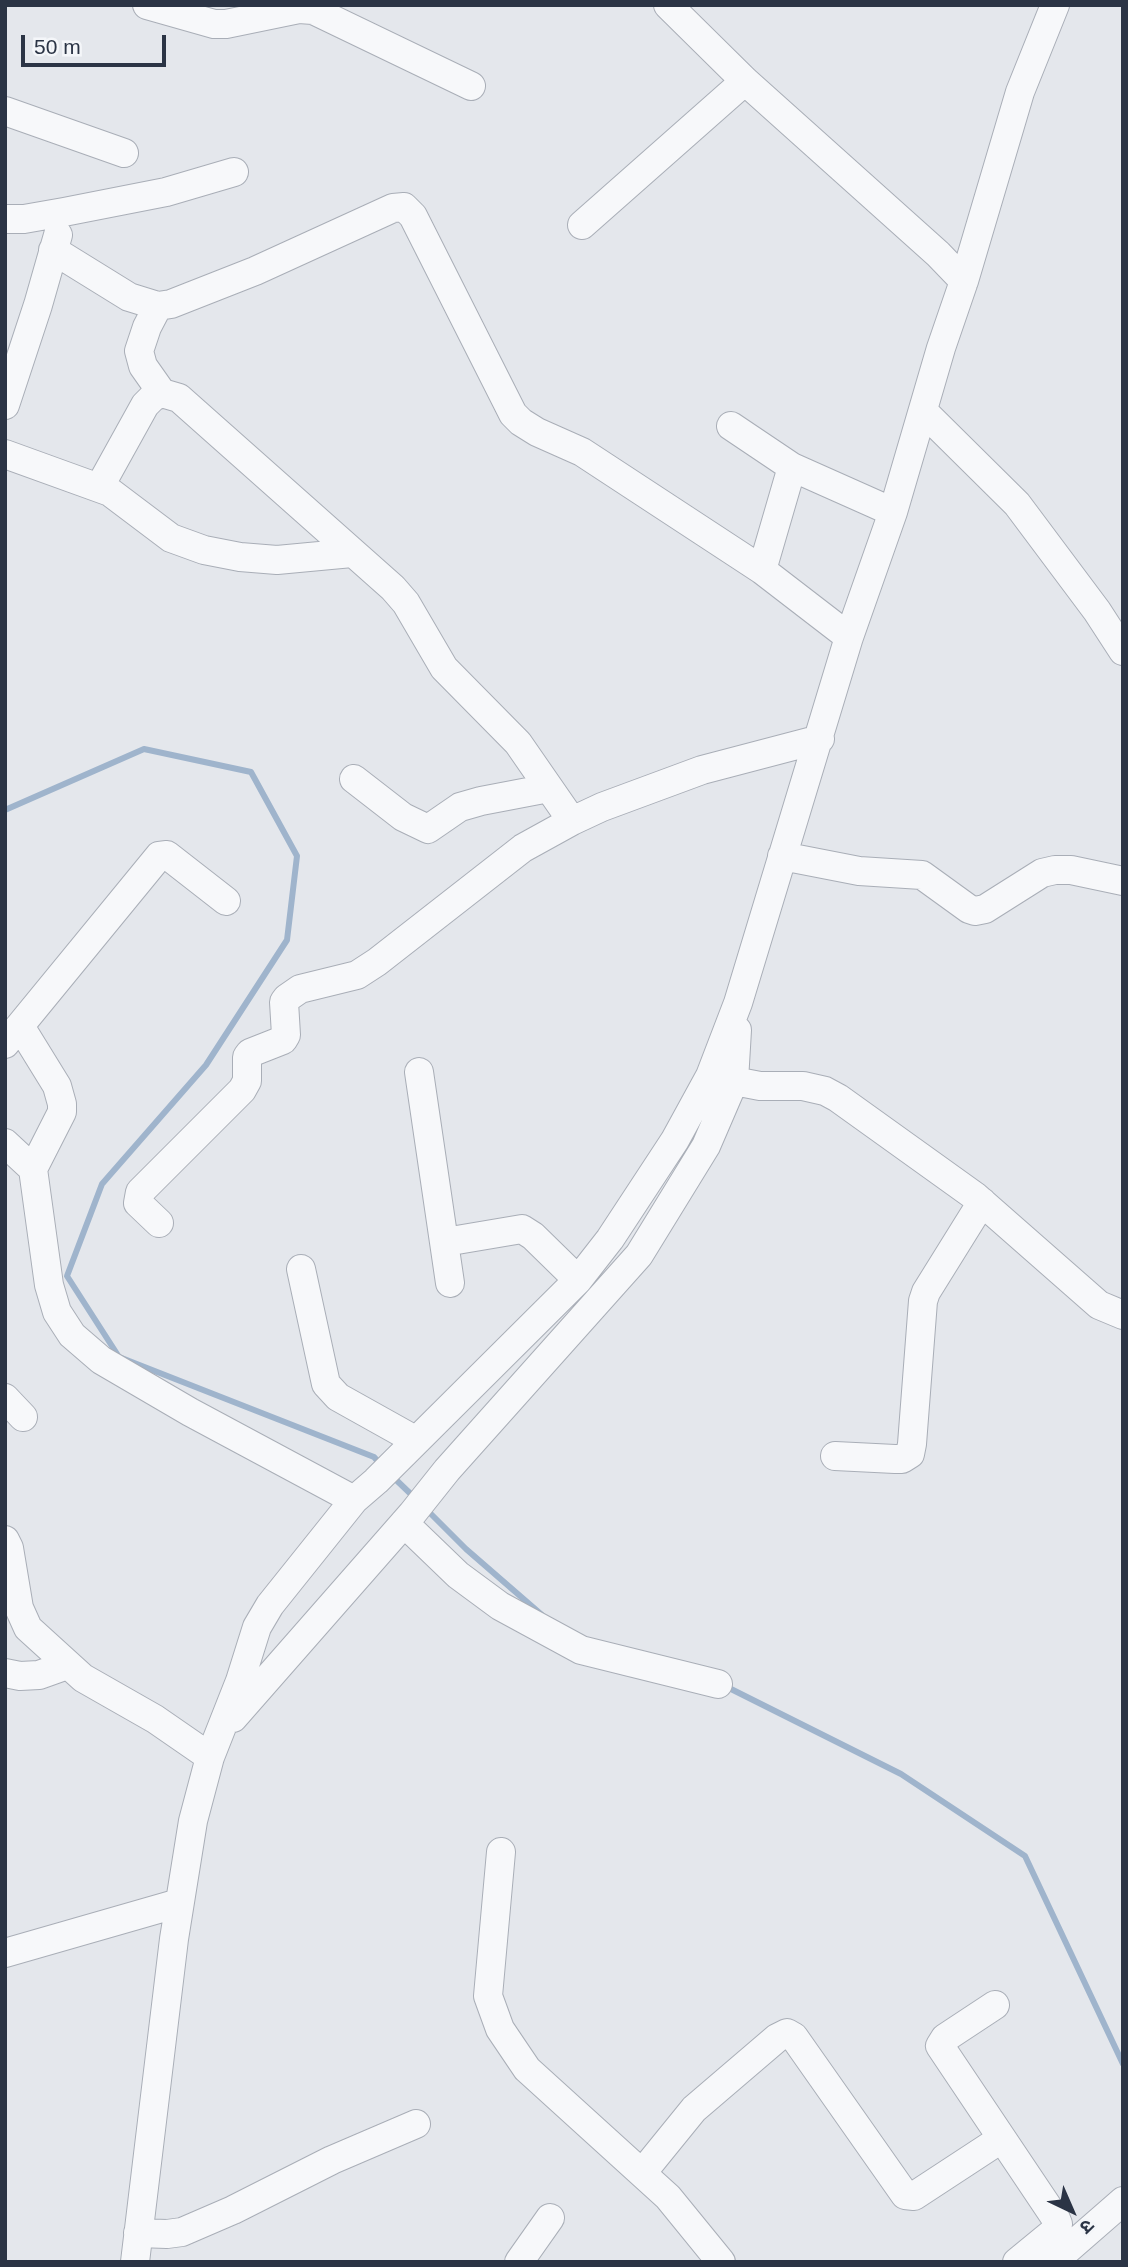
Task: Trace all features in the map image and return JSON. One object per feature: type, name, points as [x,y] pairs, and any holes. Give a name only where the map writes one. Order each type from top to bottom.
[{"type":"street","points":[[146,5],[214,24],[299,9],[313,10],[471,86]]},
{"type":"street","points":[[135,2262],[179,1903],[196,1809],[262,1618],[312,1550],[354,1500],[578,1280],[610,1239],[675,1140],[710,1076],[738,1003],[849,637],[893,512],[1020,92],[1055,5]]},
{"type":"street","points":[[681,9],[745,81],[938,254],[964,281]]},
{"type":"street","points":[[582,225],[745,81]]},
{"type":"street","points":[[5,111],[124,153]]},
{"type":"street","points":[[5,219],[24,219],[166,192],[234,172]]},
{"type":"street","points":[[53,250],[129,297],[158,306],[171,304],[255,271],[393,208],[404,207],[416,222],[513,414],[537,432],[582,452],[762,570],[849,637]]},
{"type":"street","points":[[5,405],[64,212]]},
{"type":"street","points":[[158,306],[146,327],[138,351],[143,366],[162,393],[179,398],[393,588],[406,603],[444,668],[518,743],[572,821]]},
{"type":"street","points":[[99,488],[145,405],[162,393]]},
{"type":"street","points":[[923,411],[1017,504],[1097,611],[1123,651]]},
{"type":"street","points":[[731,426],[792,467],[893,512]]},
{"type":"street","points":[[5,454],[99,488],[121,500],[171,538],[204,550],[277,560],[352,553]]},
{"type":"street","points":[[762,570],[792,467]]},
{"type":"street","points":[[159,1223],[138,1203],[139,1192],[242,1090],[247,1081],[247,1057],[250,1053],[283,1040],[286,1035],[284,1002],[287,998],[300,989],[357,975],[523,848],[572,821],[702,770],[820,739]]},
{"type":"street","points":[[354,779],[403,817],[428,829],[460,807],[550,788]]},
{"type":"street","points":[[226,901],[167,855],[159,856],[13,1035],[57,1086],[62,1104],[62,1112],[33,1169],[49,1285],[57,1312],[72,1335],[101,1360],[167,1399],[354,1500]]},
{"type":"street","points":[[782,856],[859,871],[922,875],[975,911],[985,909],[1042,873],[1055,870],[1071,870],[1123,881]]},
{"type":"street","points":[[216,1745],[447,1470],[639,1255],[706,1146],[734,1080],[738,1003]]},
{"type":"street","points":[[419,1072],[450,1283]]},
{"type":"street","points":[[734,1080],[760,1086],[803,1086],[831,1094],[982,1202],[1099,1305],[1123,1315]]},
{"type":"street","points":[[5,1143],[33,1169]]},
{"type":"street","points":[[835,1456],[902,1459],[910,1454],[923,1301],[982,1202]]},
{"type":"street","points":[[445,1242],[522,1229],[533,1236],[578,1280]]},
{"type":"street","points":[[301,1269],[326,1384],[338,1397],[408,1447]]},
{"type":"street","points":[[408,1518],[458,1575],[490,1598],[580,1650],[718,1684]]},
{"type":"street","points":[[5,1540],[9,1548],[19,1608],[28,1628],[83,1678],[155,1719],[216,1745]]},
{"type":"street","points":[[5,1673],[20,1676],[39,1675],[67,1665]]},
{"type":"street","points":[[501,1852],[488,1996],[500,2029],[527,2069],[668,2197],[711,2257]]},
{"type":"street","points":[[5,1953],[179,1903]]},
{"type":"street","points":[[995,2005],[945,2038],[940,2046],[1058,2224],[1051,2234],[1017,2262]]},
{"type":"street","points":[[642,2173],[694,2109],[777,2038],[787,2033],[794,2037],[902,2192],[909,2197],[1001,2139]]},
{"type":"street","points":[[138,2233],[167,2235],[182,2232],[233,2210],[332,2160],[416,2124]]},
{"type":"street","points":[[1053,2262],[1123,2201]]},
{"type":"street","points":[[519,2262],[550,2218]]},
{"type":"waterway","points":[[5,810],[144,749],[251,772],[297,856],[287,940],[206,1065],[102,1184],[67,1276],[119,1357],[374,1457],[381,1465]]},
{"type":"waterway","points":[[391,1475],[416,1499]]},
{"type":"waterway","points":[[426,1509],[466,1549],[542,1615]]},
{"type":"waterway","points":[[725,1686],[901,1774],[1025,1856],[1123,2064]]}]
